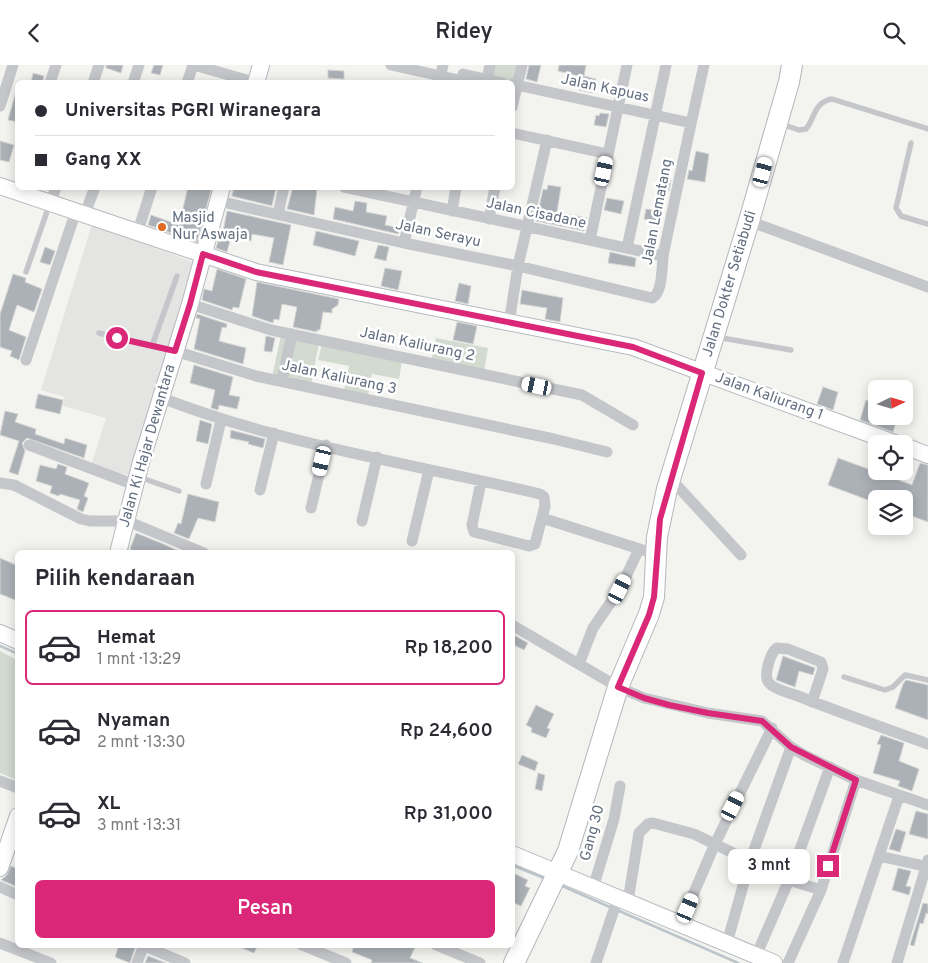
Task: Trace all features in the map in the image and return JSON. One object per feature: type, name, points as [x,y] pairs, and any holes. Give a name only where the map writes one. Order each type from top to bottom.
[{"type":"highway","name":"Jalan Dokter Setiabudi","points":[[516,951],[555,880],[568,851],[614,701],[649,615],[654,597],[648,552],[660,519],[670,478],[749,221],[792,65]]},
{"type":"street","points":[[0,106],[13,65]]},
{"type":"street","points":[[51,80],[56,65]]},
{"type":"street","points":[[93,80],[99,65]]},
{"type":"street","points":[[134,80],[139,65]]},
{"type":"street","points":[[188,80],[194,65],[249,80]]},
{"type":"street","points":[[257,80],[262,65]]},
{"type":"street","points":[[391,65],[491,80]]},
{"type":"street","points":[[422,65],[463,80]]},
{"type":"street","points":[[487,79],[490,65]]},
{"type":"street","points":[[515,85],[522,65]]},
{"type":"street","points":[[590,241],[627,65]]},
{"type":"street","points":[[628,249],[666,65]]},
{"type":"street","name":"Jalan Lematang","points":[[652,298],[658,293],[663,256],[704,65]]},
{"type":"street","name":"Jalan Kapuas","points":[[515,88],[690,126]]},
{"type":"street","points":[[515,134],[608,153]]},
{"type":"street","points":[[509,323],[518,266],[529,227],[547,141]]},
{"type":"street","name":"Jalan Kaliurang 1","points":[[29,190],[53,195],[80,212],[256,272],[633,347],[872,435]]},
{"type":"street","points":[[26,360],[80,212],[93,190]]},
{"type":"street","points":[[138,231],[151,190]]},
{"type":"street","points":[[278,214],[283,190]]},
{"type":"street","points":[[404,243],[416,190]]},
{"type":"street","points":[[452,211],[456,190]]},
{"type":"street","points":[[489,219],[495,190]]},
{"type":"street","name":"Jalan Cisadane","points":[[375,191],[414,203],[663,256]]},
{"type":"street","name":"Jalan Serayu","points":[[220,194],[278,214],[404,243],[518,266],[652,298]]},
{"type":"street","name":"Jalan Ki Hajar Dewantara","points":[[119,550],[136,481],[190,304],[220,194]]},
{"type":"street","points":[[749,221],[928,287]]},
{"type":"street","name":"Jalan Kaliurang 2","points":[[190,304],[292,334],[582,395],[632,425]]},
{"type":"street","points":[[282,381],[292,334]]},
{"type":"street","name":"Jalan Kaliurang 3","points":[[175,351],[282,381],[607,452]]},
{"type":"street","points":[[162,398],[222,420],[429,470],[540,494],[546,501],[537,541],[532,546],[479,535],[474,532],[472,525],[481,482]]},
{"type":"street","points":[[206,484],[222,420]]},
{"type":"street","points":[[260,490],[274,433]]},
{"type":"street","points":[[29,445],[136,481]]},
{"type":"street","points":[[311,508],[326,445]]},
{"type":"street","points":[[913,449],[928,455]]},
{"type":"street","points":[[362,521],[377,457]]},
{"type":"street","points":[[412,541],[429,470]]},
{"type":"street","points":[[670,478],[741,555]]},
{"type":"street","points":[[0,483],[14,485],[81,519],[90,521],[129,513],[198,550]]},
{"type":"street","points":[[542,518],[648,552],[593,628],[579,664]]},
{"type":"street","points":[[515,627],[579,664],[614,701],[644,698],[708,713],[756,719],[772,728],[791,747],[827,775],[897,801],[928,805]]},
{"type":"street","points":[[0,633],[15,640]]},
{"type":"street","points":[[812,702],[823,665],[810,657],[782,647],[777,648],[771,655],[768,672],[769,683],[812,702],[928,744]]},
{"type":"street","points":[[681,923],[714,845],[772,728]]},
{"type":"street","points":[[727,943],[750,861],[791,747]]},
{"type":"street","points":[[756,956],[789,880],[827,775]]},
{"type":"street","points":[[0,781],[15,787]]},
{"type":"street","points":[[788,963],[821,890],[854,785]]},
{"type":"street","name":"Gang 30","points":[[593,888],[611,828],[620,786]]},
{"type":"street","points":[[844,963],[897,801]]},
{"type":"street","points":[[596,963],[609,920],[620,902],[640,833],[648,824],[694,834],[789,880],[821,890]]},
{"type":"street","points":[[0,868],[14,837]]},
{"type":"street","points":[[515,856],[555,880],[593,888],[620,902],[681,923],[774,963]]},
{"type":"street","points":[[880,856],[927,864],[897,963]]},
{"type":"street","points":[[0,887],[15,894]]},
{"type":"street","points":[[0,943],[51,963]]},
{"type":"street","points":[[137,963],[142,948]]},
{"type":"street","points":[[150,948],[185,963]]},
{"type":"street","points":[[308,948],[330,960],[346,963]]},
{"type":"street","points":[[330,960],[335,948]]},
{"type":"street","points":[[443,948],[480,963]]},
{"type":"lane","points":[[777,122],[799,130],[806,129],[819,106],[826,100],[832,99],[928,129]]},
{"type":"lane","points":[[911,143],[896,208],[901,216],[928,224]]},
{"type":"lane","points":[[26,272],[53,195]]},
{"type":"lane","points":[[152,347],[177,276]]},
{"type":"lane","points":[[99,333],[175,351]]},
{"type":"lane","points":[[714,336],[791,350]]},
{"type":"lane","points":[[136,481],[179,491]]},
{"type":"lane","points":[[844,677],[885,690],[893,687],[905,675],[928,680]]},
{"type":"shaded area","points":[[494,65],[518,65],[515,81],[492,76]]},
{"type":"shaded area","points":[[92,224],[193,262],[131,476],[91,466],[106,418],[63,406],[64,397],[41,390]]},
{"type":"shaded area","points":[[281,335],[319,343],[311,385],[272,377]]},
{"type":"shaded area","points":[[436,338],[488,348],[484,372],[431,361]]},
{"type":"shaded area","points":[[322,344],[402,362],[399,379],[372,374],[368,396],[344,391],[349,366],[318,360]]},
{"type":"shaded area","points":[[0,651],[15,659],[15,779],[0,773]]},
{"type":"building","points":[[106,65],[123,65],[121,73],[106,68]]},
{"type":"building","points":[[154,65],[163,65],[160,75],[151,73]]},
{"type":"building","points":[[529,65],[541,65],[537,82],[526,79]]},
{"type":"building","points":[[559,65],[586,65],[584,76],[596,79],[593,93],[579,90],[582,77],[558,71]]},
{"type":"building","points":[[328,70],[344,71],[344,79],[328,78]]},
{"type":"building","points":[[33,73],[44,76],[43,80],[32,80]]},
{"type":"building","points":[[15,95],[15,121],[8,120]]},
{"type":"building","points":[[600,113],[609,114],[606,127],[594,125],[596,115],[599,116]]},
{"type":"building","points":[[0,141],[14,145],[9,162],[0,160]]},
{"type":"building","points":[[696,151],[709,154],[705,182],[687,179],[689,170],[692,171]]},
{"type":"building","points":[[663,178],[671,180],[669,191],[660,189]]},
{"type":"building","points":[[548,185],[561,187],[557,212],[587,218],[584,231],[536,221],[543,189],[547,190]]},
{"type":"building","points":[[187,190],[211,190],[197,242],[148,225],[151,215],[179,225]]},
{"type":"building","points":[[233,190],[275,190],[272,206],[232,196]]},
{"type":"building","points":[[292,190],[317,190],[314,215],[287,209]]},
{"type":"building","points":[[607,198],[624,201],[621,214],[604,210]]},
{"type":"building","points":[[355,201],[367,203],[366,212],[387,216],[385,225],[400,228],[398,234],[333,219],[335,207],[353,211]]},
{"type":"building","points":[[646,209],[658,211],[656,222],[644,219]]},
{"type":"building","points":[[227,211],[291,225],[283,265],[269,262],[274,238],[252,234],[251,241],[231,237],[227,252],[216,248],[218,241],[221,242]]},
{"type":"building","points":[[316,231],[359,241],[355,256],[313,245]]},
{"type":"building","points":[[378,245],[389,247],[386,261],[374,258]]},
{"type":"building","points":[[45,247],[55,251],[50,265],[40,262]]},
{"type":"building","points":[[610,252],[636,258],[635,267],[608,263]]},
{"type":"building","points":[[385,268],[402,271],[398,290],[381,286]]},
{"type":"building","points":[[217,269],[246,279],[239,308],[233,307],[232,310],[202,300],[204,289],[212,291]]},
{"type":"building","points":[[13,274],[26,278],[25,282],[42,289],[34,312],[17,305],[9,330],[26,337],[19,360],[10,356],[12,351],[0,347],[0,314]]},
{"type":"building","points":[[257,282],[339,299],[338,305],[332,309],[332,313],[323,312],[320,330],[317,330],[317,332],[293,327],[297,307],[282,304],[279,320],[274,319],[273,323],[252,316]]},
{"type":"building","points":[[459,283],[471,286],[468,304],[455,301]]},
{"type":"building","points":[[522,290],[563,298],[560,322],[545,319],[547,308],[520,304]]},
{"type":"building","points":[[197,314],[227,324],[226,328],[222,327],[219,341],[246,348],[243,364],[194,349],[200,319],[196,318]]},
{"type":"building","points":[[457,322],[477,326],[473,344],[453,340]]},
{"type":"building","points":[[266,336],[275,338],[272,352],[264,351]]},
{"type":"building","points":[[194,365],[233,377],[229,395],[240,397],[237,409],[219,405],[218,410],[211,408],[215,390],[190,383]]},
{"type":"building","points":[[823,387],[838,392],[833,410],[817,404]]},
{"type":"building","points":[[38,394],[63,400],[60,414],[35,408]]},
{"type":"building","points":[[866,400],[868,401],[868,423],[860,420]]},
{"type":"building","points":[[5,411],[18,414],[15,422],[36,429],[35,434],[64,444],[65,438],[87,445],[84,458],[27,438],[22,443],[25,451],[18,475],[9,472],[19,441],[0,435]]},
{"type":"building","points":[[200,420],[212,424],[208,444],[196,441]]},
{"type":"building","points":[[874,425],[895,425],[893,432]]},
{"type":"building","points":[[231,430],[265,439],[263,448],[248,444],[249,442],[230,438]]},
{"type":"building","points":[[838,458],[868,469],[868,480],[898,480],[912,485],[920,463],[928,465],[928,522],[913,516],[913,490],[868,490],[868,500],[828,485]]},
{"type":"building","points":[[58,464],[67,467],[65,474],[89,483],[84,496],[88,498],[83,512],[77,509],[80,500],[50,493],[52,486],[36,481],[40,465],[56,469]]},
{"type":"building","points":[[188,494],[219,502],[215,522],[198,518],[189,539],[174,533],[178,523],[181,524]]},
{"type":"building","points":[[136,533],[176,550],[132,550],[130,549]]},
{"type":"building","points":[[0,558],[15,565],[15,600],[0,594]]},
{"type":"building","points":[[515,636],[528,643],[524,650],[515,646]]},
{"type":"building","points":[[783,656],[815,668],[813,675],[799,671],[795,687],[776,680]]},
{"type":"building","points":[[906,680],[928,685],[928,720],[895,708]]},
{"type":"building","points":[[536,705],[554,714],[547,728],[550,729],[546,738],[531,732],[532,728],[526,725]]},
{"type":"building","points":[[881,735],[904,743],[899,761],[919,769],[912,791],[898,786],[900,781],[873,773],[881,745],[877,744]]},
{"type":"building","points":[[522,755],[538,762],[535,771],[518,764]]},
{"type":"building","points":[[538,773],[545,775],[542,791],[535,789]]},
{"type":"building","points":[[916,811],[928,814],[928,839],[909,834]]},
{"type":"building","points":[[896,829],[906,832],[900,852],[889,849]]},
{"type":"building","points":[[11,866],[15,868],[15,886],[1,880],[7,875]]},
{"type":"building","points":[[898,868],[911,871],[906,886],[911,887],[909,895],[892,890]]},
{"type":"building","points":[[515,874],[528,880],[525,886],[530,888],[521,906],[515,903]]},
{"type":"building","points":[[923,903],[928,904],[928,914],[926,913],[923,924],[920,923],[914,946],[910,945]]},
{"type":"building","points":[[118,948],[135,948],[130,963],[115,957]]},
{"type":"building","points":[[242,948],[256,948],[254,953]]},
{"type":"building","points":[[353,948],[415,948],[410,958],[423,963],[371,963],[372,960],[352,952]]},
{"type":"building","points":[[148,956],[166,963],[145,963]]},
{"type":"waterway","points":[[0,646],[15,653]]},
{"type":"waterway","points":[[515,866],[546,879]]},
{"type":"waterway","points":[[560,885],[612,908]]},
{"type":"waterway","points":[[617,910],[738,963]]},
{"type":"place","name":"Masjid Nur Aswaja","points":[[162,227]]},
{"type":"route","points":[[117,338],[175,351],[203,254],[256,272],[633,347],[702,373],[666,489],[657,537],[654,597],[649,615],[618,687],[644,698],[669,705],[762,721],[791,747],[856,780],[828,866]]}]
